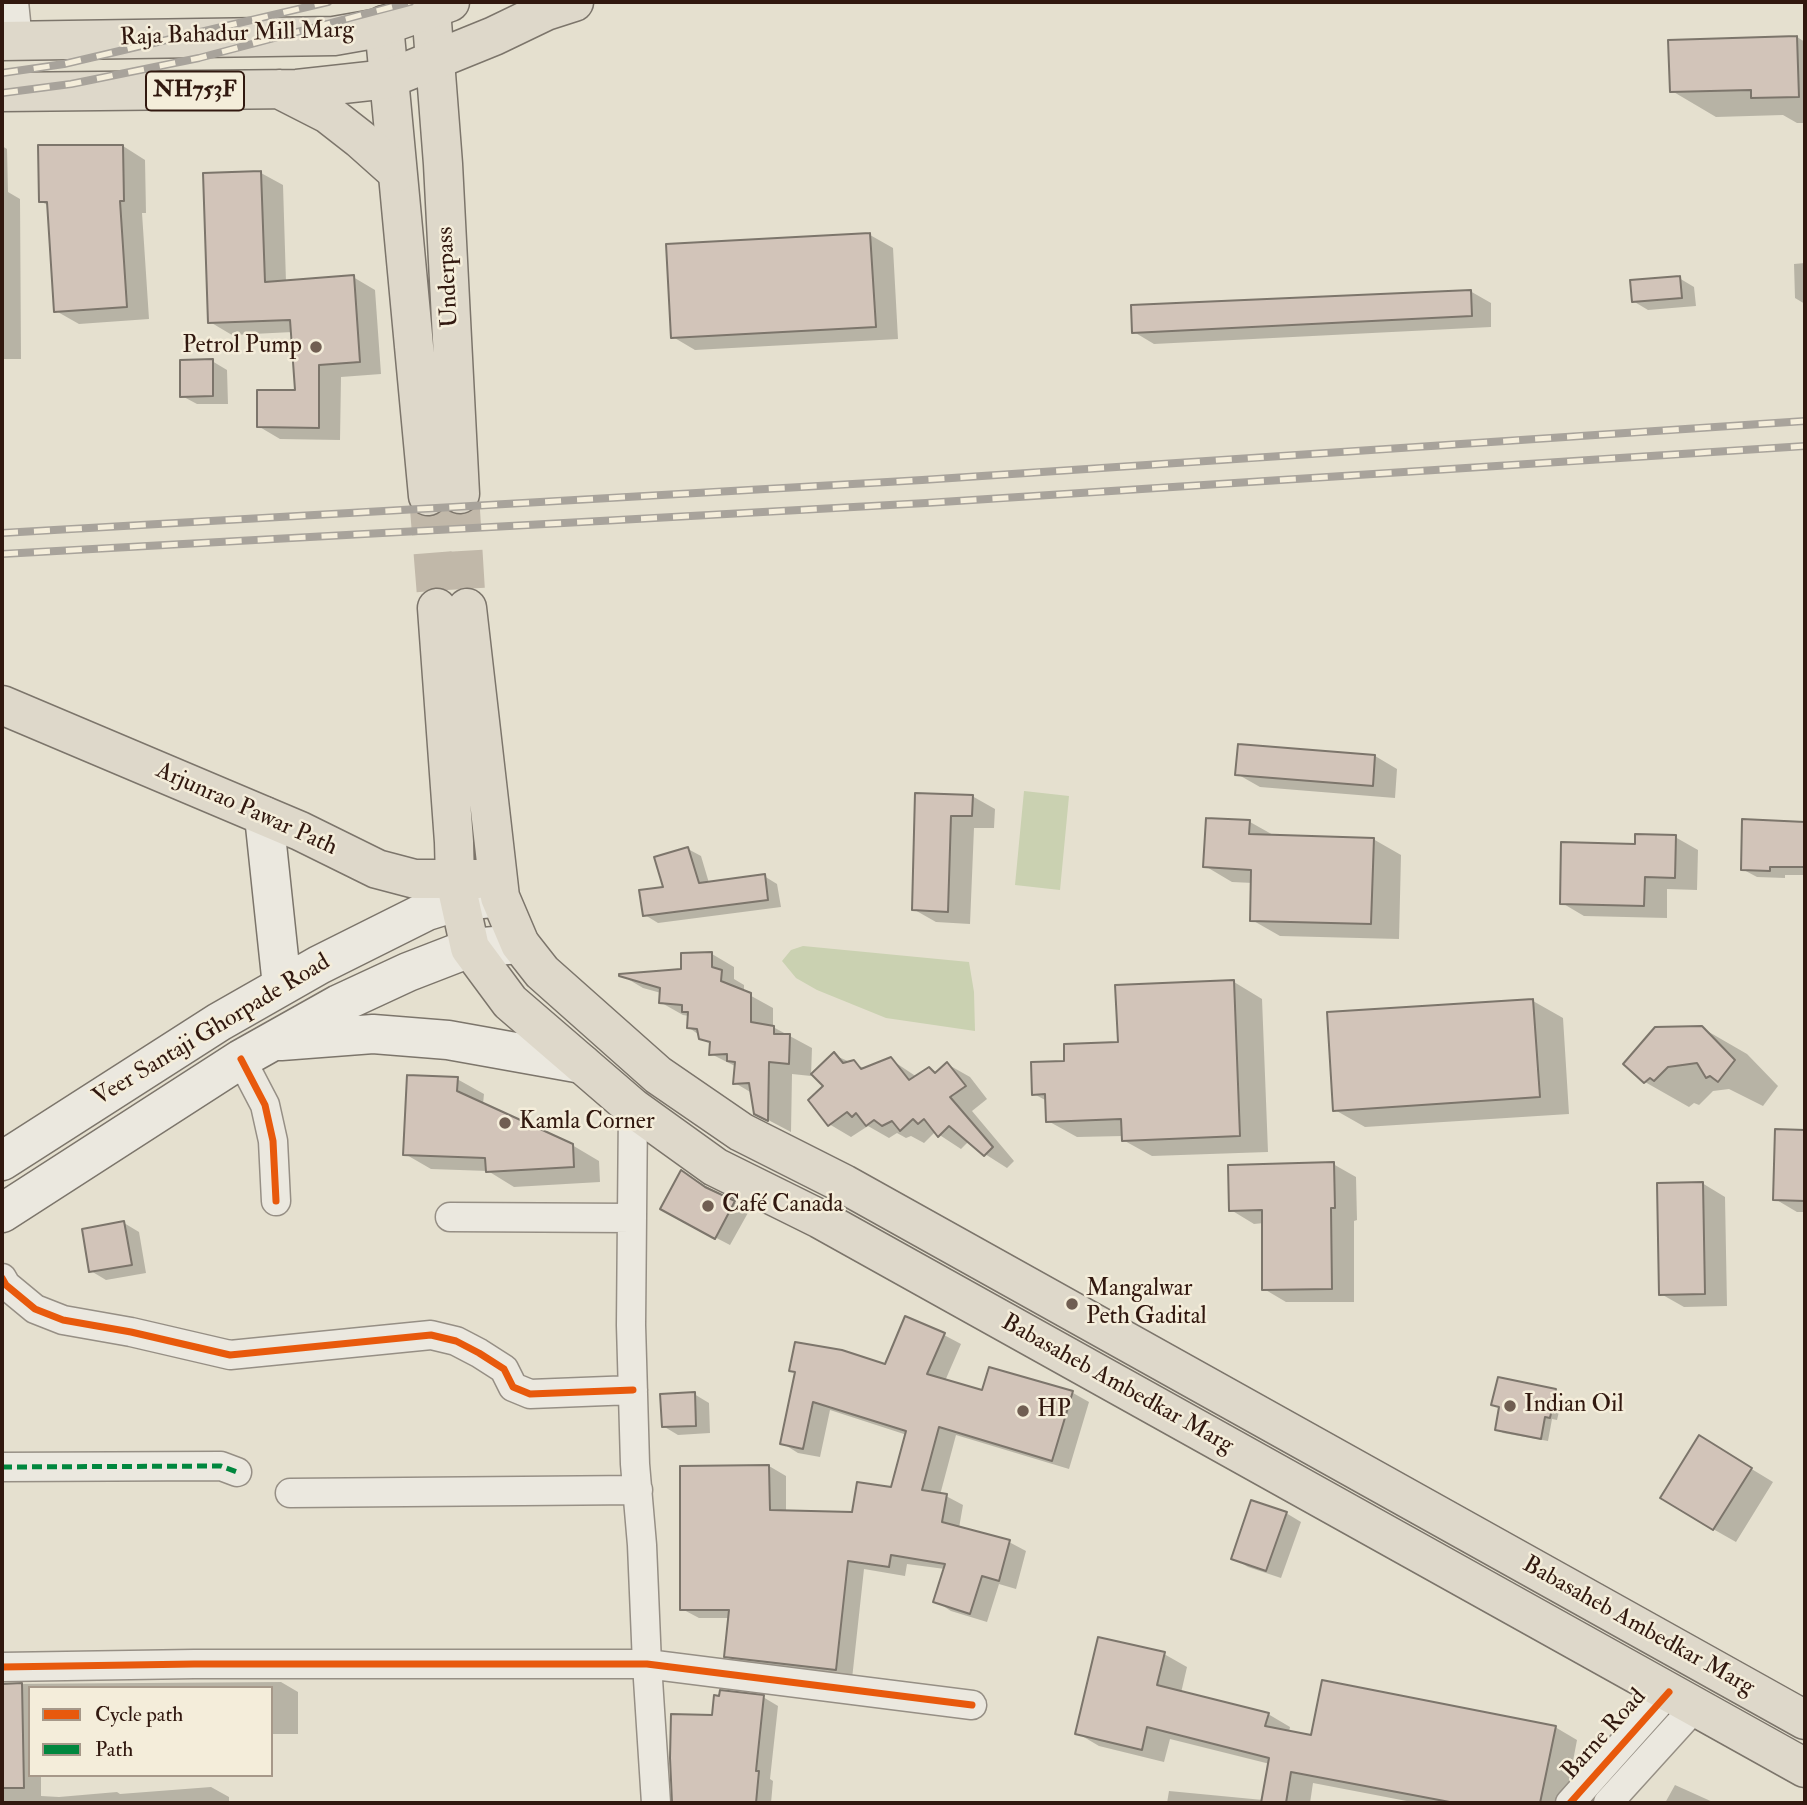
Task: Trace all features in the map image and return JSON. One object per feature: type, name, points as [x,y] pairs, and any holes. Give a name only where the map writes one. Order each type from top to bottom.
[{"type":"main road","name":"NH753F","points":[[2,92],[278,89],[388,79],[546,11],[574,2]]},
{"type":"main road","name":"Raja Bahadur Mill Marg","points":[[7,41],[334,36],[384,26],[441,5]]},
{"type":"main road","name":"Underpass","points":[[384,26],[397,172],[444,495],[443,164],[435,61],[441,5]]},
{"type":"main road","points":[[278,89],[328,114],[397,172]]},
{"type":"main road","points":[[447,897],[497,874],[452,608],[453,832],[447,897],[470,948]]},
{"type":"main road","name":"Arjunrao Pawar Path","points":[[2,705],[264,816],[377,869],[415,878],[447,897]]},
{"type":"main road","points":[[264,816],[282,986]]},
{"type":"main road","points":[[335,848],[387,855],[414,854],[428,850],[453,832]]},
{"type":"main road","name":"Babasaheb Ambedkar Marg","points":[[497,874],[520,944],[542,972],[658,1075],[741,1132],[879,1203],[1805,1720]]},
{"type":"main road","name":"Veer Santaji Ghorpade Road","points":[[2,1161],[219,1022],[447,897]]},
{"type":"main road","name":"Veer Santaji Ghorpade Road","points":[[2,1213],[257,1051],[339,1004],[408,972],[470,948],[520,944]]},
{"type":"main road","name":"Babasaheb Ambedkar Marg","points":[[470,948],[510,1002],[633,1108],[715,1167],[820,1219],[1805,1768]]},
{"type":"main road","points":[[257,1051],[386,1035],[451,1040],[582,1064]]},
{"type":"street","points":[[7,41],[14,2]]},
{"type":"street","points":[[257,1051],[273,1141],[276,1201]]},
{"type":"street","points":[[633,1108],[633,1390],[656,1803]]},
{"type":"street","points":[[450,1217],[632,1218]]},
{"type":"street","points":[[2,1278],[6,1285],[35,1309],[63,1320],[230,1354],[431,1335],[456,1341],[487,1358],[504,1369],[513,1387],[530,1394],[633,1390]]},
{"type":"street","points":[[2,1467],[221,1466],[237,1472]]},
{"type":"street","points":[[290,1493],[638,1490]]},
{"type":"street","points":[[2,1667],[194,1664],[647,1664],[972,1704]]},
{"type":"street","name":"Barne Road","points":[[1570,1803],[1682,1699]]},
{"type":"street","name":"Barne Road","points":[[1608,1803],[1682,1699]]},
{"type":"green space","points":[[1024,791],[1069,796],[1060,890],[1015,885]]},
{"type":"green space","points":[[803,946],[969,962],[974,992],[975,1031],[886,1018],[817,990],[796,978],[782,961],[791,950]]},
{"type":"building","points":[[1797,36],[1799,97],[1751,98],[1751,90],[1670,92],[1668,40]]},
{"type":"building","points":[[38,145],[123,145],[124,201],[120,201],[127,307],[54,312],[47,202],[39,202]]},
{"type":"building","points":[[261,171],[265,282],[354,275],[360,362],[319,365],[319,428],[257,427],[257,390],[295,390],[290,320],[208,323],[203,173]]},
{"type":"building","points":[[870,233],[876,327],[671,338],[666,244]]},
{"type":"building","points":[[1680,276],[1682,298],[1632,302],[1630,280]]},
{"type":"building","points":[[1471,290],[1472,316],[1132,333],[1131,305]]},
{"type":"building","points":[[213,359],[213,396],[180,397],[180,360]]},
{"type":"building","points":[[1238,744],[1375,755],[1373,786],[1235,775]]},
{"type":"building","points":[[915,793],[973,795],[972,816],[951,816],[948,912],[912,910]]},
{"type":"building","points":[[1206,818],[1250,820],[1249,834],[1374,838],[1371,924],[1250,921],[1251,870],[1203,867]]},
{"type":"building","points":[[1742,819],[1805,822],[1805,867],[1770,867],[1770,871],[1741,870]]},
{"type":"building","points":[[1635,834],[1676,835],[1675,878],[1645,877],[1644,906],[1560,904],[1561,842],[1635,844]]},
{"type":"building","points":[[688,847],[699,883],[765,874],[768,900],[643,916],[639,890],[663,887],[654,857]]},
{"type":"building","points":[[712,952],[712,967],[722,970],[721,981],[751,993],[751,1022],[774,1026],[774,1034],[790,1034],[789,1064],[769,1062],[768,1121],[754,1114],[749,1083],[733,1084],[735,1062],[727,1061],[727,1054],[709,1055],[710,1042],[699,1039],[697,1029],[687,1028],[688,1012],[682,1012],[682,1005],[659,1003],[660,988],[619,976],[681,969],[681,953]]},
{"type":"building","points":[[1234,980],[1240,1136],[1122,1141],[1121,1119],[1046,1122],[1045,1094],[1032,1095],[1031,1062],[1064,1061],[1064,1044],[1118,1042],[1115,985]]},
{"type":"building","points":[[1533,999],[1540,1097],[1333,1111],[1327,1012]]},
{"type":"building","points":[[1702,1026],[1735,1060],[1718,1082],[1710,1076],[1706,1078],[1697,1063],[1668,1067],[1654,1081],[1650,1078],[1644,1083],[1623,1064],[1655,1027]]},
{"type":"building","points":[[834,1052],[843,1063],[854,1060],[861,1069],[891,1057],[909,1080],[929,1067],[935,1073],[947,1062],[966,1086],[950,1097],[993,1147],[984,1156],[949,1126],[938,1137],[924,1119],[918,1124],[913,1119],[900,1131],[892,1121],[882,1126],[874,1120],[866,1126],[856,1113],[852,1117],[847,1112],[828,1126],[808,1100],[823,1086],[811,1074]]},
{"type":"building","points":[[407,1075],[458,1077],[457,1091],[573,1144],[574,1167],[486,1172],[485,1158],[403,1155]]},
{"type":"building","points":[[1775,1129],[1805,1130],[1805,1201],[1773,1200]]},
{"type":"building","points":[[1334,1162],[1335,1208],[1331,1208],[1332,1289],[1262,1290],[1262,1210],[1229,1211],[1228,1165]]},
{"type":"building","points":[[681,1170],[705,1187],[735,1201],[715,1239],[660,1209]]},
{"type":"building","points":[[1703,1182],[1705,1294],[1659,1295],[1657,1183]]},
{"type":"building","points":[[124,1221],[132,1265],[89,1272],[82,1229]]},
{"type":"building","points":[[905,1316],[945,1333],[927,1374],[982,1390],[989,1367],[1073,1391],[1052,1461],[939,1427],[922,1490],[947,1494],[942,1522],[1010,1540],[999,1581],[982,1576],[970,1614],[933,1602],[945,1564],[891,1555],[889,1567],[848,1561],[836,1670],[724,1657],[729,1610],[680,1610],[680,1466],[769,1465],[770,1510],[852,1512],[857,1482],[891,1487],[906,1431],[813,1402],[803,1449],[780,1444],[795,1372],[789,1371],[795,1342],[842,1350],[885,1364]]},
{"type":"building","points":[[1498,1377],[1556,1389],[1550,1418],[1545,1417],[1541,1439],[1495,1430],[1499,1407],[1491,1405]]},
{"type":"building","points":[[695,1392],[696,1426],[662,1427],[660,1394]]},
{"type":"building","points":[[1699,1435],[1752,1468],[1713,1530],[1660,1498]]},
{"type":"building","points":[[1251,1500],[1287,1512],[1266,1571],[1231,1559]]},
{"type":"building","points":[[1098,1637],[1165,1652],[1157,1685],[1269,1713],[1265,1726],[1311,1735],[1322,1680],[1556,1726],[1540,1803],[1455,1803],[1291,1772],[1286,1803],[1261,1803],[1269,1758],[1147,1727],[1142,1750],[1075,1734]]},
{"type":"building","points":[[22,1683],[24,1788],[2,1788],[2,1684]]},
{"type":"building","points":[[720,1690],[764,1695],[756,1771],[759,1771],[756,1803],[672,1803],[671,1714],[712,1715],[714,1695],[719,1696]]},
{"type":"tunnel","points":[[460,494],[467,608]]},
{"type":"tunnel","points":[[428,496],[437,608]]},
{"type":"railway","points":[[2,73],[64,64],[328,2]]},
{"type":"railway","points":[[2,93],[71,84],[199,58],[410,2]]},
{"type":"railway","points":[[2,533],[922,480],[1805,421]]},
{"type":"railway","points":[[2,554],[926,503],[1805,446]]},
{"type":"marked path","points":[[2,1467],[221,1466],[237,1472]]},
{"type":"cycle path","points":[[241,1059],[265,1105],[273,1141],[276,1201]]},
{"type":"cycle path","points":[[2,1278],[6,1285],[35,1309],[63,1320],[131,1332],[230,1355],[431,1335],[456,1341],[479,1353],[504,1369],[513,1387],[530,1394],[633,1390]]},
{"type":"cycle path","points":[[2,1667],[194,1664],[647,1664],[972,1705]]},
{"type":"cycle path","points":[[1570,1803],[1669,1692]]},
{"type":"place","name":"Petrol Pump","points":[[316,347]]},
{"type":"place","name":"Kamla Corner","points":[[505,1123]]},
{"type":"place","name":"Café Canada","points":[[708,1206]]},
{"type":"place","name":"Mangalwar Peth Gadital","points":[[1072,1304]]},
{"type":"place","name":"Indian Oil","points":[[1510,1406]]},
{"type":"place","name":"HP","points":[[1023,1411]]}]
